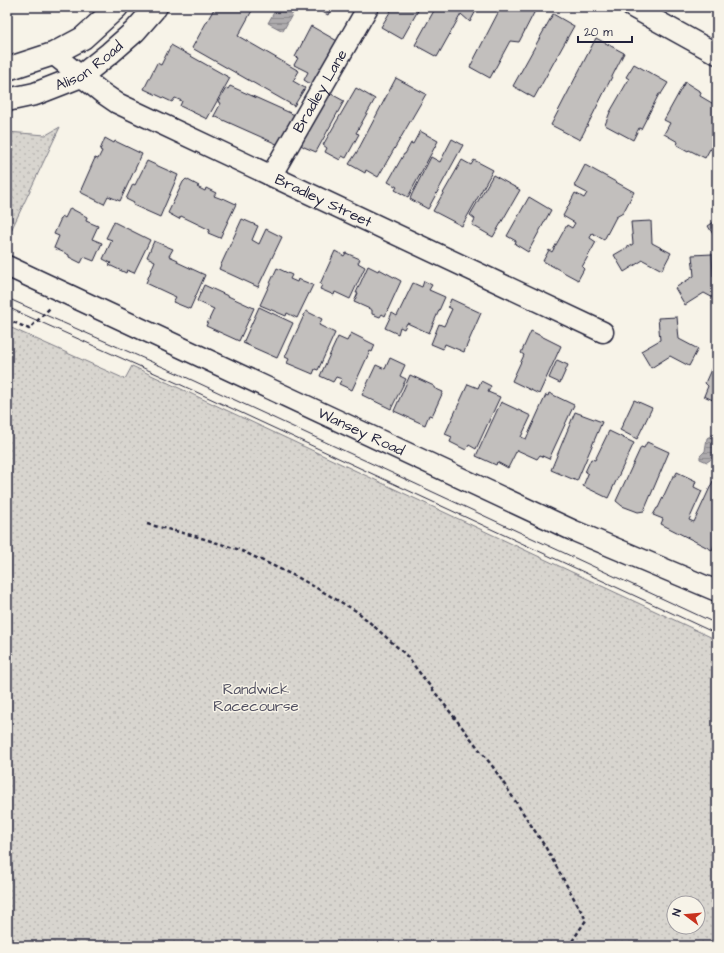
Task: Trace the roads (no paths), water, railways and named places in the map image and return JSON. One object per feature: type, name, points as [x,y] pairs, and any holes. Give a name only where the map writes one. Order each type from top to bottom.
[{"type":"main road","name":"Alison Road","points":[[7,69],[53,54],[83,38],[117,7]]},
{"type":"main road","name":"Alison Road","points":[[7,100],[35,94],[81,76],[110,53],[135,30],[156,7]]},
{"type":"street","name":"Bradley Lane","points":[[271,176],[368,7]]},
{"type":"street","points":[[632,7],[717,54]]},
{"type":"street","name":"Bradley Street","points":[[53,54],[117,103],[603,332]]},
{"type":"street","name":"Wansey Road","points":[[7,266],[572,530],[717,592]]},
{"type":"tram line","points":[[7,298],[179,374],[717,624]]},
{"type":"tram line","points":[[7,307],[177,383],[717,634]]},
{"type":"park label","name":"Randwick Racecourse","points":[[256,698]]}]
